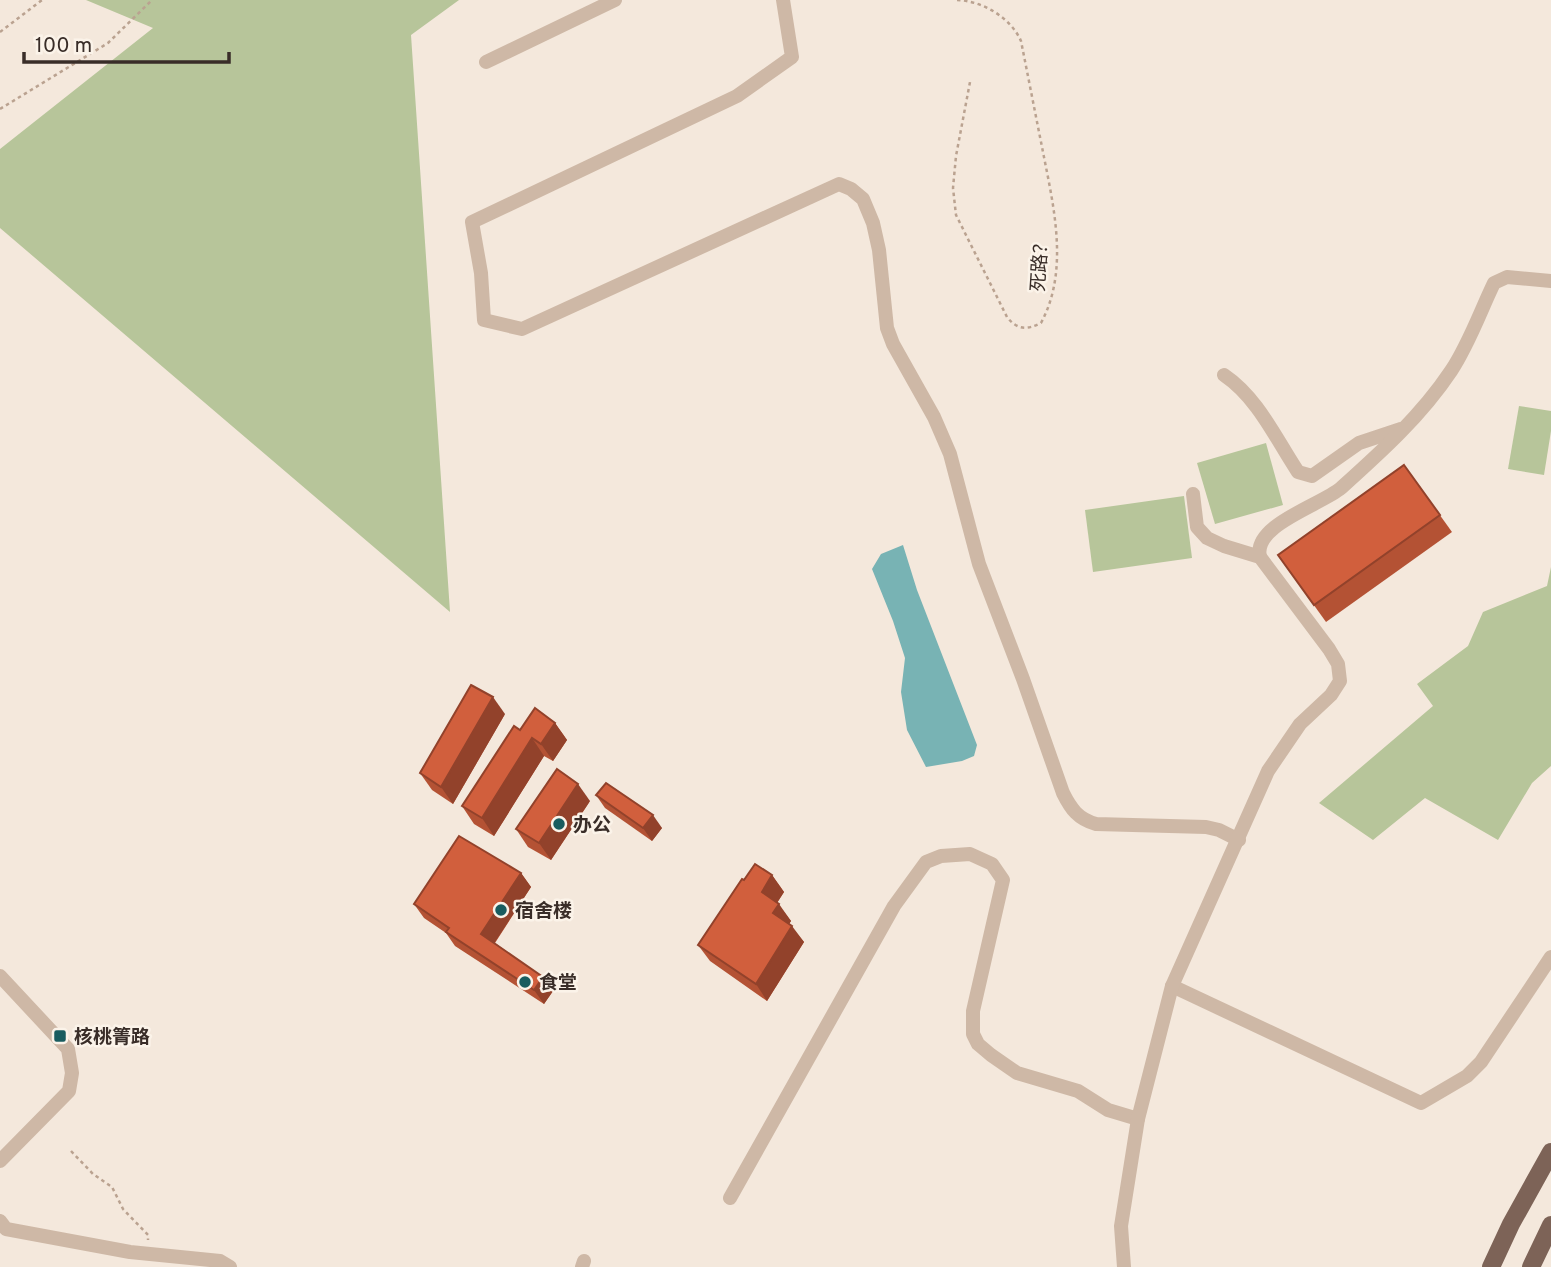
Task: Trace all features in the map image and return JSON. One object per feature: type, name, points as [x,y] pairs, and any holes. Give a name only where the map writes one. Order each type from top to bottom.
[{"type":"main road","points":[[1491,1267],[1511,1224],[1551,1152]]},
{"type":"main road","points":[[1531,1267],[1551,1225]]},
{"type":"street","points":[[486,62],[615,0]]},
{"type":"street","points":[[783,0],[792,57],[737,96],[472,222],[481,273],[484,320],[522,329],[839,184],[851,189],[863,199],[873,223],[879,250],[887,328],[893,344],[934,417],[950,454],[979,564],[1063,793],[1072,810],[1085,821],[1096,824],[1206,827],[1239,840]]},
{"type":"street","points":[[1124,1267],[1121,1226],[1138,1119],[1172,986],[1268,771],[1300,724],[1331,695],[1340,681],[1338,664],[1329,649],[1260,557],[1263,537],[1287,519],[1334,494],[1385,448],[1426,405],[1453,369],[1494,284],[1507,277],[1551,281]]},
{"type":"street","points":[[1224,375],[1250,397],[1298,472],[1312,476],[1359,443],[1405,427]]},
{"type":"street","points":[[1193,494],[1197,527],[1207,538],[1260,557]]},
{"type":"street","points":[[730,1198],[894,906],[926,863],[941,856],[970,854],[992,864],[1003,880],[974,1011],[973,1034],[978,1044],[1017,1073],[1078,1091],[1108,1110],[1138,1119]]},
{"type":"street","points":[[1172,986],[1421,1103],[1467,1076],[1481,1062],[1551,957]]},
{"type":"street","points":[[0,976],[68,1049],[72,1073],[69,1091],[0,1161]]},
{"type":"street","points":[[0,1221],[6,1228],[151,1254],[220,1261],[230,1267]]},
{"type":"path","points":[[0,33],[42,0]]},
{"type":"path","points":[[0,109],[108,43],[152,0]]},
{"type":"path","name":"死路？","points":[[957,0],[968,0],[991,10],[1015,26],[1021,41],[1056,222],[1056,263],[1050,307],[1041,323],[1027,328],[1012,323],[1007,317],[956,215],[953,188],[956,156],[970,82]]},
{"type":"path","points":[[71,1151],[93,1174],[112,1187],[123,1209],[148,1235],[151,1254]]},
{"type":"green space","points":[[86,0],[459,0],[411,35],[450,612],[0,228],[0,149],[153,28]]},
{"type":"green space","points":[[1519,406],[1551,411],[1551,431],[1544,475],[1508,469]]},
{"type":"green space","points":[[1266,443],[1283,505],[1215,524],[1197,463]]},
{"type":"green space","points":[[1184,496],[1192,558],[1093,572],[1085,510]]},
{"type":"green space","points":[[1551,567],[1551,766],[1532,783],[1498,840],[1425,798],[1373,840],[1319,803],[1433,706],[1417,684],[1468,646],[1483,612],[1547,586]]},
{"type":"water","points":[[903,545],[917,590],[977,745],[974,756],[962,761],[926,767],[907,730],[901,692],[905,658],[872,569],[881,554]]},
{"type":"building","points":[[1404,465],[1440,515],[1314,605],[1278,555]]},
{"type":"building","points":[[471,685],[493,697],[441,787],[420,773]]},
{"type":"building","points":[[535,708],[555,723],[541,744],[532,738],[482,818],[462,806],[514,726],[520,730]]},
{"type":"building","points":[[557,769],[578,784],[539,843],[516,829]]},
{"type":"building","points":[[606,783],[653,815],[643,828],[596,795]]},
{"type":"building","points":[[459,836],[521,873],[481,934],[543,977],[534,990],[446,932],[449,928],[414,904]]},
{"type":"building","points":[[755,864],[772,875],[762,892],[779,904],[773,913],[792,926],[756,984],[698,945]]},
{"type":"place","name":"办公","points":[[559,824]]},
{"type":"place","name":"宿舍楼","points":[[501,910]]},
{"type":"place","name":"食堂","points":[[525,982]]},
{"type":"place","name":"核桃箐路","points":[[60,1036]]}]
